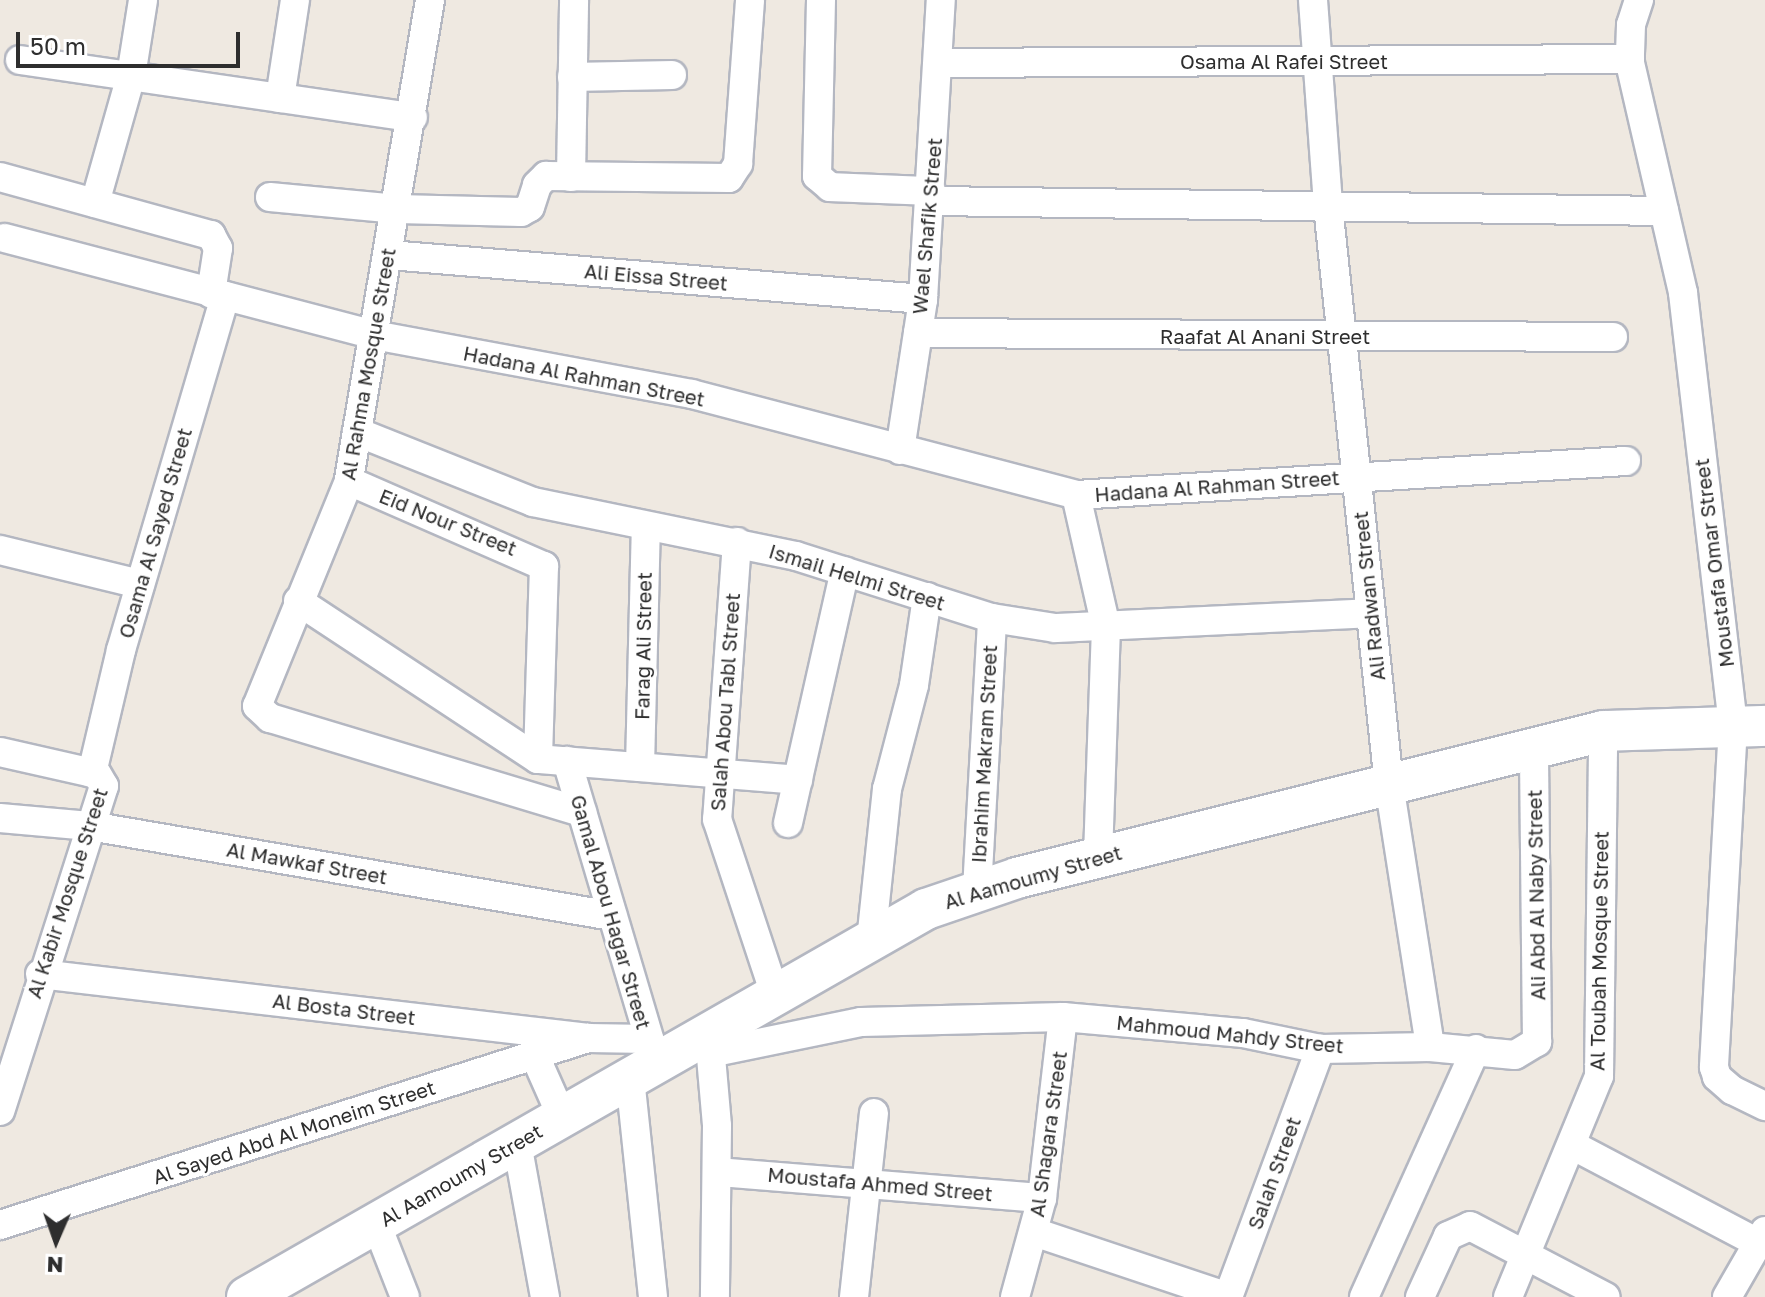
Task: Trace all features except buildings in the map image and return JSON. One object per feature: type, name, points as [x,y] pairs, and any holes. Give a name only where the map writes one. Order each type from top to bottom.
[{"type":"main road","name":"Al Aamoumy Street","points":[[258,1294],[562,1117],[645,1060],[709,1043],[776,997],[926,909],[977,890],[1098,857],[1603,731],[1749,726]]},
{"type":"street","points":[[95,203],[131,76],[143,0]]},
{"type":"street","points":[[280,98],[295,0]]},
{"type":"street","name":"Al Rahma Mosque Street","points":[[430,0],[413,117],[349,481],[257,700],[264,715],[582,812]]},
{"type":"street","points":[[571,177],[574,0]]},
{"type":"street","points":[[270,197],[397,209],[521,212],[533,202],[541,180],[735,174],[750,0]]},
{"type":"street","points":[[821,0],[817,176],[830,187],[931,196],[1664,211]]},
{"type":"street","name":"Wael Shafik Street","points":[[900,450],[923,299],[941,0]]},
{"type":"street","name":"Ali Radwan Street","points":[[1313,0],[1328,206],[1389,784],[1430,1047]]},
{"type":"street","name":"Moustafa Omar Street","points":[[1639,0],[1631,25],[1630,59],[1683,293],[1749,726],[1714,1067],[1717,1077],[1732,1090],[1765,1106]]},
{"type":"street","name":"Osama Al Rafei Street","points":[[938,63],[1630,59]]},
{"type":"street","points":[[20,60],[413,117]]},
{"type":"street","points":[[572,77],[672,75]]},
{"type":"street","name":"Osama Al Sayed Street","points":[[0,177],[211,235],[218,248],[218,294],[92,773]]},
{"type":"street","name":"Hadana Al Rahman Street","points":[[5,238],[374,335],[692,394],[1076,495],[1626,461]]},
{"type":"street","name":"Ali Eissa Street","points":[[389,255],[923,299]]},
{"type":"street","name":"Raafat Al Anani Street","points":[[918,333],[1613,337]]},
{"type":"street","name":"Ismail Helmi Street","points":[[357,432],[533,502],[737,542],[845,571],[992,618],[1055,628],[1371,613]]},
{"type":"street","name":"Eid Nour Street","points":[[349,481],[544,566],[538,759]]},
{"type":"street","points":[[1076,495],[1106,627],[1098,857]]},
{"type":"street","name":"Farag Ali Street","points":[[640,767],[646,526]]},
{"type":"street","name":"Salah Abou Tabl Street","points":[[737,542],[716,773],[717,819],[776,997]]},
{"type":"street","points":[[0,550],[140,584]]},
{"type":"street","points":[[788,823],[845,571]]},
{"type":"street","points":[[871,941],[887,789],[914,685],[927,597]]},
{"type":"street","points":[[298,601],[538,759],[798,780]]},
{"type":"street","name":"Ibrahim Makram Street","points":[[977,890],[992,618]]},
{"type":"street","name":"Al Toubah Mosque Street","points":[[1508,1297],[1599,1076],[1603,731]]},
{"type":"street","name":"Ali Abd Al Naby Street","points":[[1534,747],[1537,1042]]},
{"type":"street","name":"Al Kabir Mosque Street","points":[[0,752],[92,773],[104,786],[4,1080],[0,1111]]},
{"type":"street","name":"Gamal Abou Hagar Street","points":[[567,761],[612,916],[645,1060],[653,1297]]},
{"type":"street","name":"Al Mawkaf Street","points":[[0,818],[90,826],[612,916]]},
{"type":"street","name":"Al Bosta Street","points":[[40,974],[588,1038],[645,1060]]},
{"type":"street","name":"Mahmoud Mahdy Street","points":[[709,1043],[861,1022],[1063,1017],[1243,1033],[1320,1049],[1430,1047],[1515,1055],[1537,1042]]},
{"type":"street","name":"Al Shagara Street","points":[[1015,1297],[1042,1198],[1063,1017]]},
{"type":"street","name":"Al Sayed Abd Al Moneim Street","points":[[0,1225],[588,1038]]},
{"type":"street","points":[[709,1043],[718,1172],[715,1297]]},
{"type":"street","name":"Salah Street","points":[[1228,1297],[1320,1049]]},
{"type":"street","points":[[1364,1297],[1476,1049]]},
{"type":"street","points":[[535,1056],[562,1117]]},
{"type":"street","points":[[854,1297],[874,1113]]},
{"type":"street","points":[[517,1143],[545,1297]]},
{"type":"street","points":[[1572,1145],[1762,1237],[1727,1297]]},
{"type":"street","name":"Moustafa Ahmed Street","points":[[718,1172],[866,1181],[1042,1198]]},
{"type":"street","points":[[376,1223],[405,1297]]},
{"type":"street","points":[[1420,1297],[1448,1236],[1458,1228],[1470,1226],[1606,1297]]},
{"type":"street","points":[[1034,1232],[1228,1297]]}]
